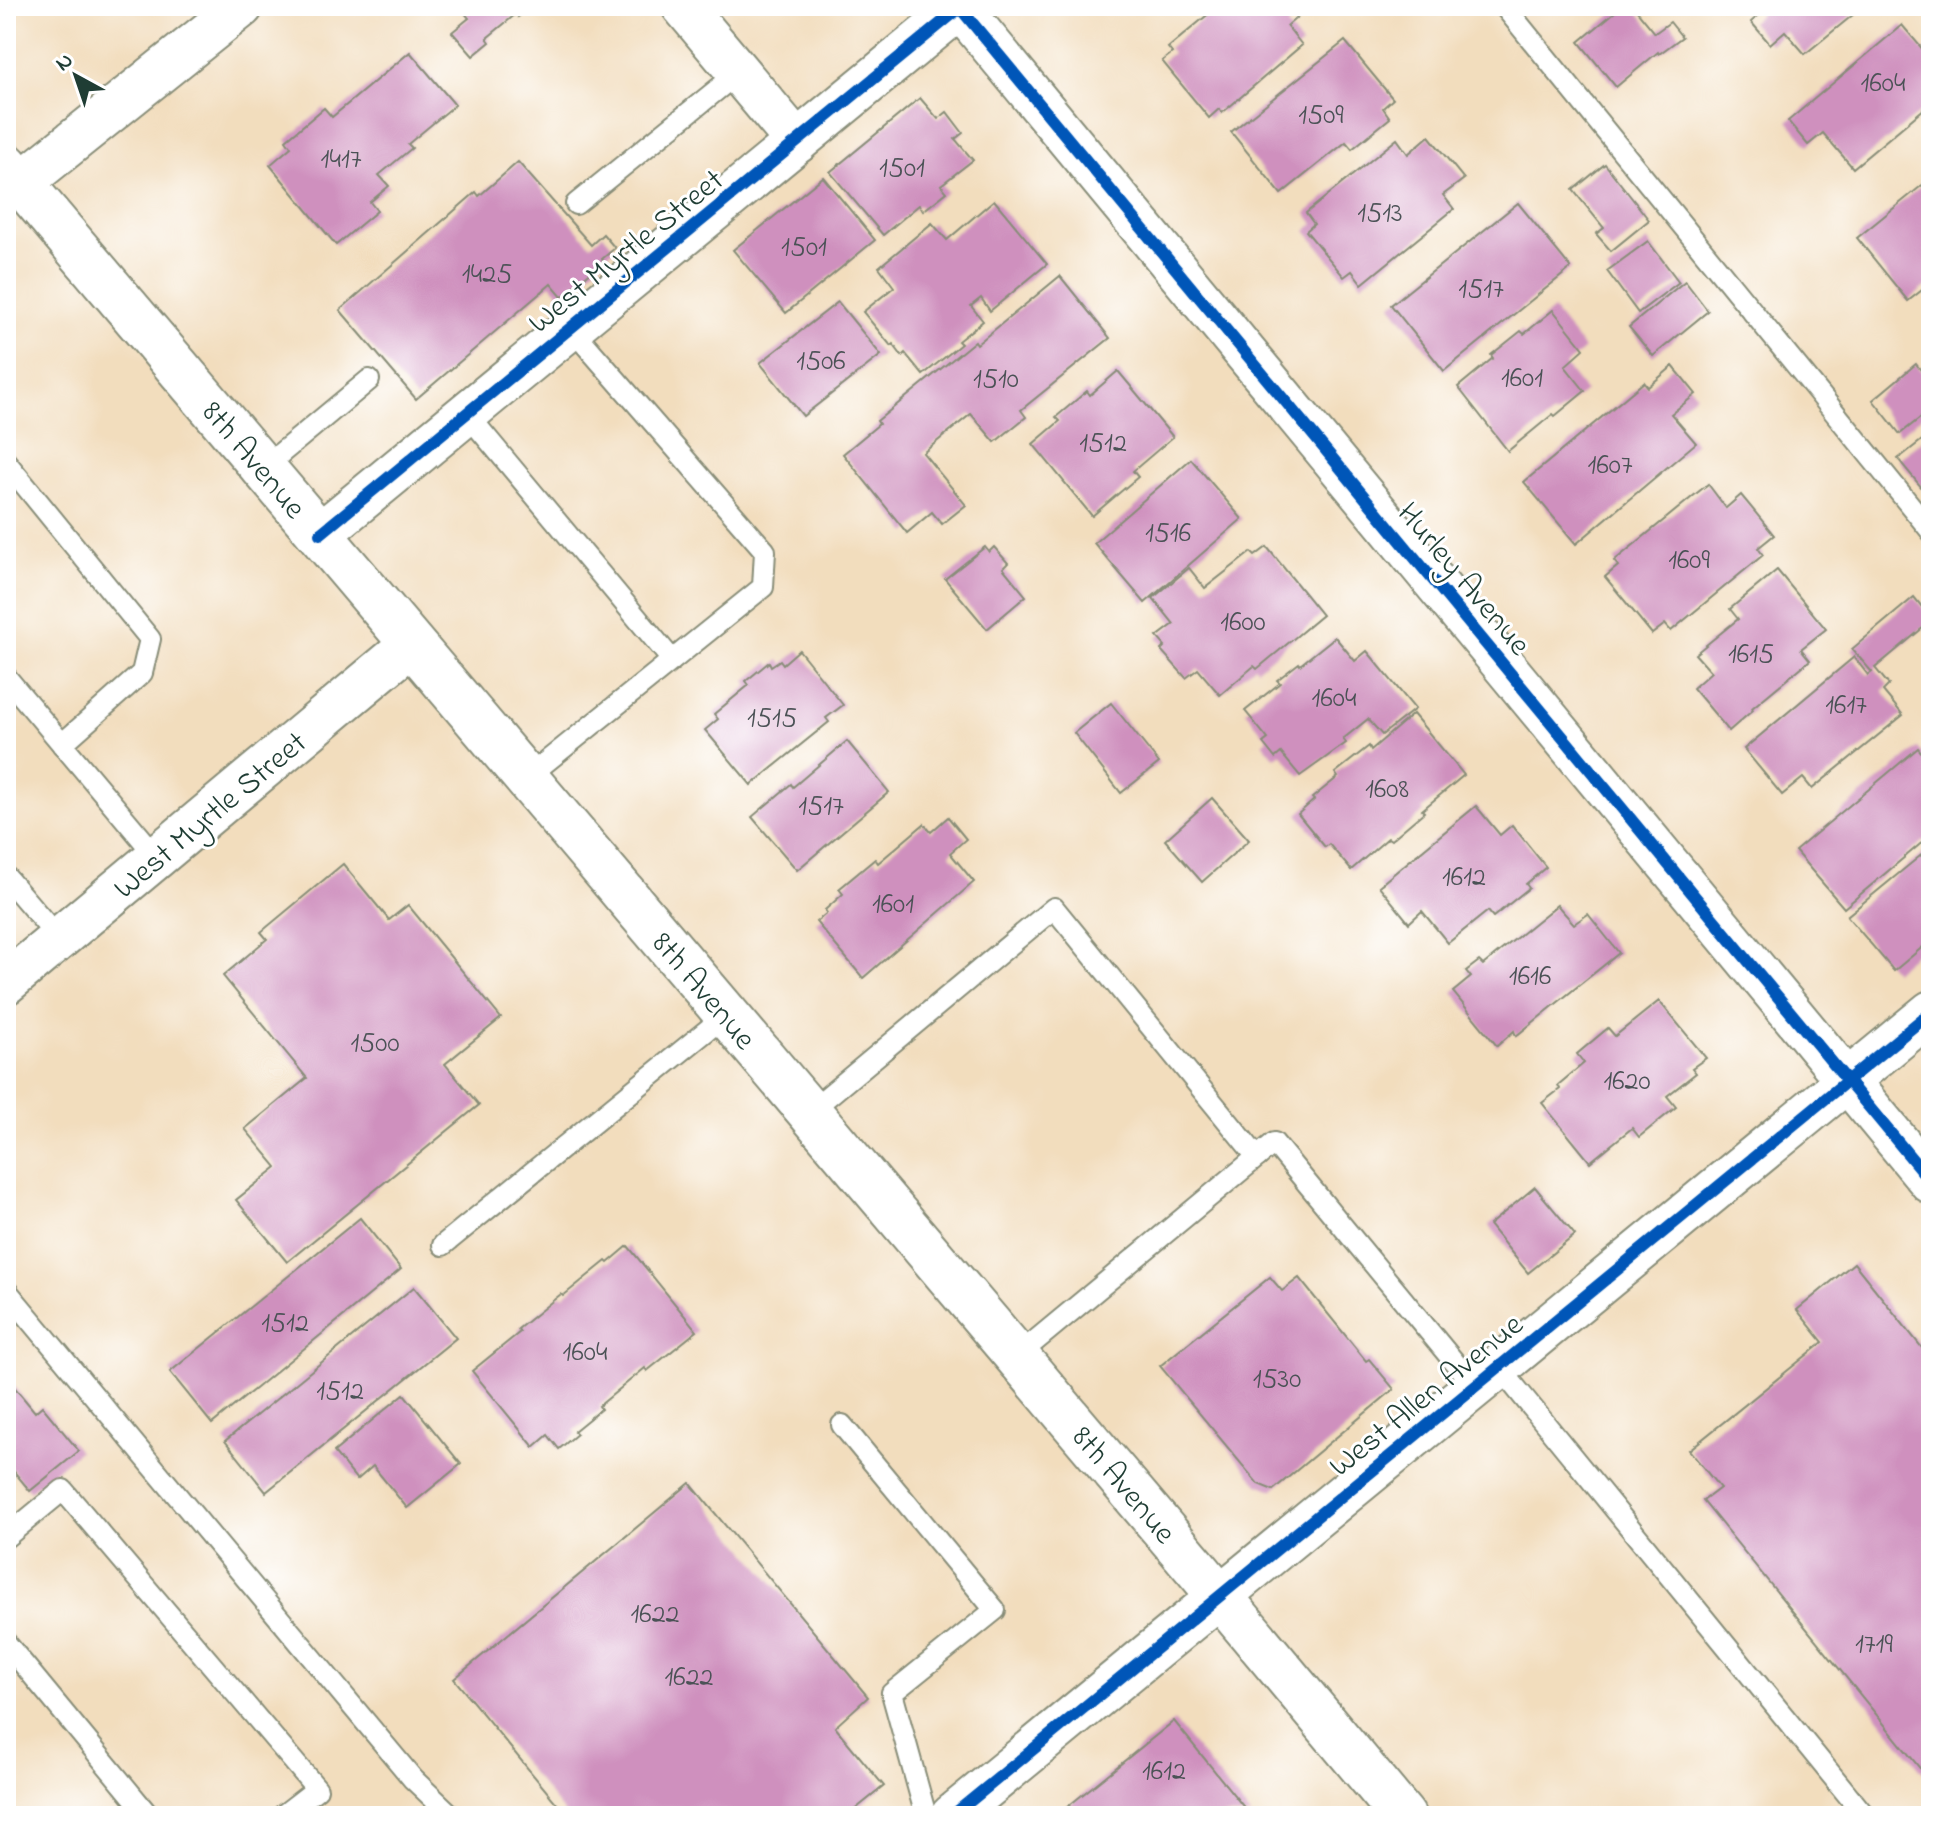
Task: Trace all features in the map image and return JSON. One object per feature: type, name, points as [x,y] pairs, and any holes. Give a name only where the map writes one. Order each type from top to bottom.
[{"type":"main road","name":"8th Avenue","points":[[14,174],[1403,1816]]},
{"type":"street","points":[[14,174],[242,6]]},
{"type":"street","points":[[683,6],[797,142]]},
{"type":"street","name":"West Myrtle Street","points":[[320,534],[961,7]]},
{"type":"street","name":"Hurley Avenue","points":[[961,7],[1931,1182]]},
{"type":"street","name":"West Myrtle Street","points":[[6,983],[412,644]]},
{"type":"street","name":"West Allen Avenue","points":[[952,1816],[1931,1012]]},
{"type":"lane","points":[[1504,6],[1931,531]]},
{"type":"lane","points":[[576,204],[739,72]]},
{"type":"lane","points":[[526,778],[763,587],[765,551],[571,328]]},
{"type":"lane","points":[[263,468],[369,380]]},
{"type":"lane","points":[[467,414],[672,660]]},
{"type":"lane","points":[[6,462],[150,639],[142,673],[62,744]]},
{"type":"lane","points":[[6,677],[157,857]]},
{"type":"lane","points":[[6,877],[59,939]]},
{"type":"lane","points":[[809,1112],[1054,908],[1257,1157]]},
{"type":"lane","points":[[443,1245],[726,1015]]},
{"type":"lane","points":[[1017,1356],[1274,1143],[1487,1376],[1865,1816]]},
{"type":"lane","points":[[6,1290],[413,1779],[452,1816]]},
{"type":"lane","points":[[842,1425],[995,1610],[892,1693],[926,1816]]},
{"type":"lane","points":[[6,1537],[63,1490],[317,1789],[282,1816]]},
{"type":"lane","points":[[6,1643],[149,1816]]},
{"type":"building","points":[[459,6],[532,6],[518,17],[516,14],[487,38],[490,42],[473,56],[452,32],[469,18]]},
{"type":"building","points":[[1218,6],[1310,6],[1287,26],[1302,45],[1222,113],[1219,109],[1209,118],[1162,61],[1172,53],[1168,48]]},
{"type":"building","points":[[1622,6],[1633,6],[1655,33],[1670,22],[1682,37],[1658,52],[1616,87],[1579,42]]},
{"type":"building","points":[[1766,6],[1855,6],[1859,10],[1805,54],[1785,31],[1770,44],[1751,22]]},
{"type":"building","points":[[1902,25],[1931,59],[1931,103],[1853,168],[1823,133],[1808,145],[1788,121]]},
{"type":"building","points":[[1345,41],[1393,99],[1383,108],[1390,118],[1352,149],[1346,142],[1281,194],[1231,132]]},
{"type":"building","points":[[410,52],[455,105],[408,144],[412,148],[379,175],[389,186],[370,202],[377,211],[336,245],[270,165],[291,147],[286,140],[324,108],[332,117]]},
{"type":"building","points":[[920,98],[938,119],[947,112],[963,133],[955,139],[973,160],[941,185],[947,192],[923,211],[919,205],[883,235],[830,172]]},
{"type":"building","points":[[1429,136],[1464,179],[1443,195],[1454,209],[1362,284],[1352,271],[1344,277],[1306,231],[1314,224],[1306,213],[1397,139],[1408,154]]},
{"type":"building","points":[[518,162],[591,245],[603,234],[615,248],[562,297],[551,284],[416,399],[340,310],[476,192],[479,196]]},
{"type":"building","points":[[1605,164],[1649,220],[1611,251],[1596,234],[1604,228],[1573,190]]},
{"type":"building","points":[[823,177],[875,240],[786,313],[733,250]]},
{"type":"building","points":[[1931,178],[1931,283],[1908,301],[1857,238]]},
{"type":"building","points":[[994,200],[1047,264],[990,311],[981,298],[971,306],[983,321],[923,375],[905,353],[902,356],[893,344],[891,346],[863,312],[894,287],[879,267],[932,223],[947,240]]},
{"type":"building","points":[[1518,203],[1571,268],[1444,371],[1391,305]]},
{"type":"building","points":[[1648,241],[1679,282],[1638,313],[1607,271]]},
{"type":"building","points":[[1060,276],[1110,338],[1021,410],[1026,417],[995,442],[971,414],[923,453],[966,505],[942,524],[932,512],[907,533],[843,454],[879,424],[877,421]]},
{"type":"building","points":[[1685,281],[1708,311],[1653,356],[1629,327]]},
{"type":"building","points":[[838,302],[881,355],[803,416],[760,363]]},
{"type":"building","points":[[1553,310],[1584,349],[1565,366],[1585,391],[1508,451],[1458,387],[1493,358],[1491,355]]},
{"type":"building","points":[[1916,364],[1931,383],[1931,418],[1928,420],[1924,415],[1900,434],[1873,400]]},
{"type":"building","points":[[1673,366],[1696,394],[1671,414],[1696,443],[1576,544],[1524,482],[1644,382],[1648,387]]},
{"type":"building","points":[[1118,371],[1173,437],[1133,471],[1138,477],[1092,516],[1033,444],[1060,421],[1056,417],[1087,391],[1090,395]]},
{"type":"building","points":[[1931,433],[1931,499],[1898,459]]},
{"type":"building","points":[[1191,459],[1242,519],[1145,603],[1094,543]]},
{"type":"building","points":[[1708,484],[1726,508],[1741,495],[1774,535],[1758,548],[1763,555],[1671,631],[1665,624],[1652,634],[1605,577],[1618,566],[1614,561]]},
{"type":"building","points":[[985,547],[989,552],[994,547],[1008,563],[1003,568],[1026,596],[987,629],[945,579]]},
{"type":"building","points":[[1267,547],[1322,615],[1220,695],[1198,669],[1186,678],[1161,650],[1165,646],[1157,637],[1174,624],[1153,598],[1189,568],[1205,588],[1251,552],[1255,556]]},
{"type":"building","points":[[1777,570],[1826,629],[1801,649],[1810,660],[1729,731],[1693,688],[1711,672],[1695,654],[1738,619],[1730,609]]},
{"type":"building","points":[[1914,597],[1931,621],[1875,668],[1889,685],[1883,691],[1903,715],[1812,789],[1803,778],[1782,795],[1744,749],[1854,657],[1868,675],[1872,672],[1852,649]]},
{"type":"building","points":[[1335,637],[1355,661],[1367,651],[1415,709],[1382,735],[1368,719],[1343,739],[1346,743],[1300,776],[1281,753],[1275,758],[1263,743],[1268,739],[1245,711],[1280,683],[1277,680]]},
{"type":"building","points":[[799,650],[843,705],[826,718],[829,722],[751,785],[705,730],[718,719],[714,714],[749,685],[746,681],[769,662],[771,666],[780,660],[783,664]]},
{"type":"building","points":[[1111,703],[1159,763],[1121,793],[1074,733]]},
{"type":"building","points":[[1413,714],[1464,775],[1391,840],[1388,838],[1351,870],[1329,844],[1325,847],[1298,814],[1338,777],[1335,773],[1369,746],[1371,750]]},
{"type":"building","points":[[847,741],[889,792],[797,870],[752,817]]},
{"type":"building","points":[[1918,748],[1931,764],[1931,835],[1844,908],[1795,851]]},
{"type":"building","points":[[1212,798],[1249,840],[1202,882],[1165,840]]},
{"type":"building","points":[[1476,806],[1500,835],[1512,825],[1546,867],[1526,884],[1529,888],[1493,917],[1488,911],[1448,943],[1422,911],[1409,923],[1379,886]]},
{"type":"building","points":[[948,817],[966,839],[950,853],[974,882],[863,978],[816,922],[843,894],[839,889],[875,859],[878,863],[924,824],[931,832]]},
{"type":"building","points":[[1931,847],[1931,940],[1894,971],[1847,916]]},
{"type":"building","points":[[343,864],[389,920],[408,905],[501,1018],[445,1064],[479,1105],[287,1262],[236,1200],[277,1167],[245,1129],[307,1078],[223,976],[267,939],[261,932]]},
{"type":"building","points":[[1557,905],[1574,924],[1588,914],[1619,953],[1516,1036],[1514,1031],[1497,1046],[1453,992],[1471,977],[1466,971],[1479,961],[1483,965]]},
{"type":"building","points":[[1659,1001],[1706,1058],[1692,1068],[1696,1073],[1667,1096],[1676,1107],[1639,1137],[1632,1128],[1590,1162],[1542,1103],[1584,1063],[1577,1054],[1608,1028],[1615,1036]]},
{"type":"building","points":[[1535,1187],[1575,1235],[1528,1273],[1489,1225]]},
{"type":"building","points":[[360,1218],[401,1269],[212,1424],[170,1372]]},
{"type":"building","points":[[628,1246],[697,1331],[599,1406],[601,1409],[574,1431],[577,1434],[559,1449],[548,1435],[534,1447],[472,1371],[561,1294],[563,1296]]},
{"type":"building","points":[[1854,1263],[1931,1359],[1931,1782],[1703,1501],[1720,1488],[1689,1450],[1823,1342],[1797,1310]]},
{"type":"building","points":[[1270,1277],[1282,1291],[1299,1278],[1366,1361],[1369,1359],[1394,1389],[1273,1490],[1258,1484],[1160,1366]]},
{"type":"building","points":[[414,1287],[456,1338],[266,1492],[225,1441]]},
{"type":"building","points":[[6,1377],[35,1412],[42,1406],[79,1451],[30,1491],[6,1462]]},
{"type":"building","points":[[404,1394],[461,1464],[407,1508],[373,1466],[357,1480],[334,1452]]},
{"type":"building","points":[[690,1483],[868,1697],[835,1727],[884,1786],[847,1816],[567,1816],[454,1679]]},
{"type":"building","points":[[1174,1721],[1251,1816],[1056,1816]]},
{"type":"cycle path","points":[[320,534],[962,6]]},
{"type":"cycle path","points":[[960,8],[1931,1182]]},
{"type":"cycle path","points":[[952,1816],[1931,1012]]}]
